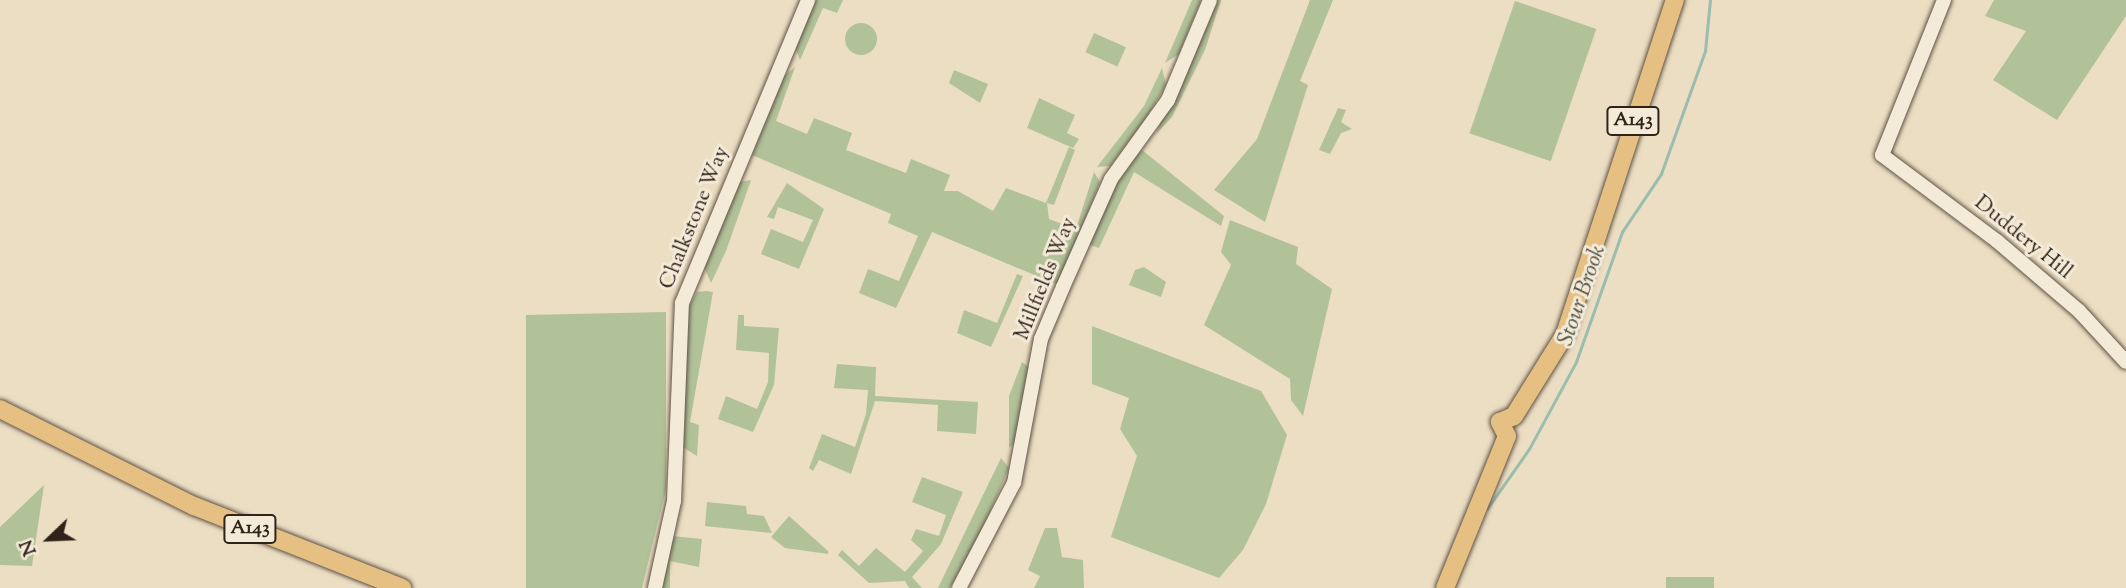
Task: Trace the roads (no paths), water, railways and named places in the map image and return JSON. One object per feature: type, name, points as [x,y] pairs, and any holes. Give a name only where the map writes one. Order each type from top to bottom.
[{"type":"main road","name":"A143","points":[[1445,588],[1507,436],[1499,424],[1514,416],[1554,358],[1675,0]]},
{"type":"main road","name":"A143","points":[[0,408],[194,506],[402,588]]},
{"type":"street","name":"Chalkstone Way","points":[[655,588],[674,501],[682,303],[808,0]]},
{"type":"street","name":"Millfields Way","points":[[959,588],[1014,483],[1041,339],[1111,179],[1168,100],[1210,0]]},
{"type":"street","name":"Duddery Hill","points":[[1944,0],[1881,147],[1884,158],[1997,241],[2079,311],[2126,362]]},
{"type":"waterway","name":"Stour Brook","points":[[1487,509],[1529,449],[1576,362],[1622,232],[1661,174],[1705,51],[1710,0]]}]
